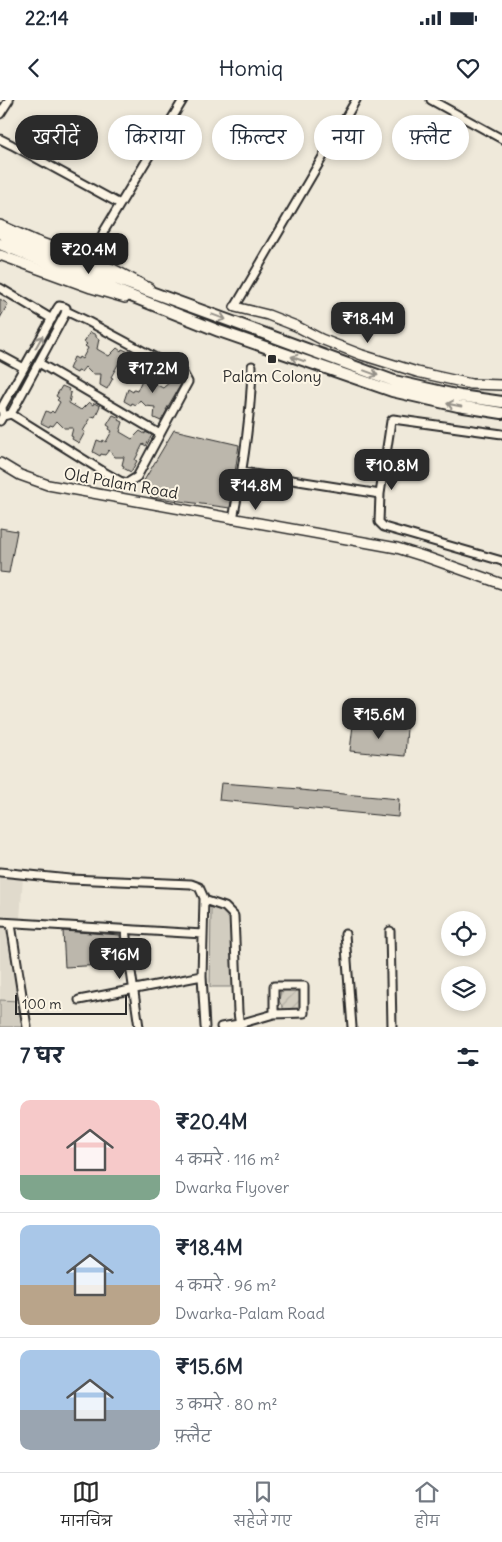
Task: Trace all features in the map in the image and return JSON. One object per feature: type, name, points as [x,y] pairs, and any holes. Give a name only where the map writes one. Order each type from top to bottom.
[{"type":"main road","points":[[0,233],[137,292],[171,312],[219,331],[392,391],[458,406],[502,412]]},
{"type":"main road","points":[[0,244],[137,292],[173,300],[394,381],[460,396],[502,402]]},
{"type":"street","points":[[0,114],[9,100]]},
{"type":"street","points":[[91,261],[104,231],[183,100]]},
{"type":"street","points":[[356,100],[235,308],[268,315],[362,355],[417,372],[471,384],[502,385]]},
{"type":"street","points":[[431,100],[502,139]]},
{"type":"street","points":[[0,139],[120,204]]},
{"type":"street","points":[[0,225],[36,241],[113,269],[173,300]]},
{"type":"street","points":[[0,255],[91,288],[171,312]]},
{"type":"street","points":[[0,288],[52,318]]},
{"type":"street","points":[[59,306],[64,306],[66,312],[12,414],[1,418],[2,407],[52,318],[59,306]]},
{"type":"street","points":[[12,414],[104,472],[127,483],[137,477],[188,382],[183,374],[87,321],[66,312]]},
{"type":"street","points":[[0,355],[24,368]]},
{"type":"street","points":[[39,363],[160,434]]},
{"type":"street","points":[[233,519],[242,472],[252,394],[252,366]]},
{"type":"street","points":[[502,434],[393,419],[380,494],[379,522],[384,527],[502,560]]},
{"type":"street","name":"Old Palam Road","points":[[0,463],[20,475],[48,485],[396,548],[502,584]]},
{"type":"street","points":[[242,472],[380,494]]},
{"type":"street","points":[[0,872],[70,879],[191,884],[199,887],[202,890],[204,900],[202,976],[204,1027]]},
{"type":"street","points":[[204,900],[225,907],[234,916],[240,1025]]},
{"type":"street","points":[[0,922],[203,934]]},
{"type":"street","points":[[11,924],[27,1027]]},
{"type":"street","points":[[125,930],[139,1027]]},
{"type":"street","points":[[390,931],[392,1027]]},
{"type":"street","points":[[345,934],[352,1027]]},
{"type":"street","points":[[79,1000],[202,976]]},
{"type":"street","points":[[221,1027],[240,1025],[274,1014],[304,1013],[304,986],[274,986],[274,1014]]},
{"type":"shaded area","points":[[0,875],[23,877],[20,919],[0,915]]},
{"type":"shaded area","points":[[211,905],[233,917],[236,987],[210,987]]},
{"type":"shaded area","points":[[0,925],[8,926],[18,1001],[0,1000]]},
{"type":"shaded area","points":[[302,988],[302,1009],[285,1011],[279,1001],[281,990]]},
{"type":"shaded area","points":[[0,1000],[18,1001],[22,1027],[0,1027]]},
{"type":"building","points":[[0,299],[8,304],[0,318]]},
{"type":"building","points":[[90,332],[99,339],[97,349],[109,356],[117,348],[121,351],[122,349],[129,352],[123,363],[120,361],[107,389],[100,385],[101,374],[92,374],[85,367],[81,372],[78,371],[77,373],[69,369],[74,357],[82,359],[88,348],[84,342]]},
{"type":"building","points":[[144,364],[154,372],[151,382],[163,388],[171,381],[181,384],[161,421],[154,418],[155,407],[146,406],[140,400],[136,405],[132,403],[131,405],[124,401],[128,389],[133,392],[134,390],[137,391],[142,380],[138,375]]},
{"type":"building","points":[[62,386],[69,389],[68,391],[71,393],[69,403],[81,410],[89,402],[100,406],[95,417],[92,416],[83,431],[85,432],[79,443],[72,439],[73,428],[64,428],[57,421],[53,426],[50,425],[49,427],[41,423],[46,411],[54,413],[60,402],[56,396]]},
{"type":"building","points":[[113,415],[120,418],[119,420],[123,422],[120,432],[132,439],[140,431],[152,435],[146,446],[143,444],[131,472],[123,468],[124,457],[115,457],[109,450],[105,455],[101,454],[100,456],[93,452],[97,440],[106,442],[112,431],[107,425]]},
{"type":"building","points":[[174,430],[239,445],[230,508],[151,497],[143,489],[142,484]]},
{"type":"building","points":[[0,528],[17,531],[9,573],[0,572]]},
{"type":"building","points":[[353,725],[407,728],[405,756],[350,751]]},
{"type":"building","points":[[221,783],[399,799],[398,817],[219,800]]},
{"type":"building","points":[[63,931],[120,935],[123,964],[65,967]]},
{"type":"place","name":"Palam Colony","points":[[272,359]]}]
